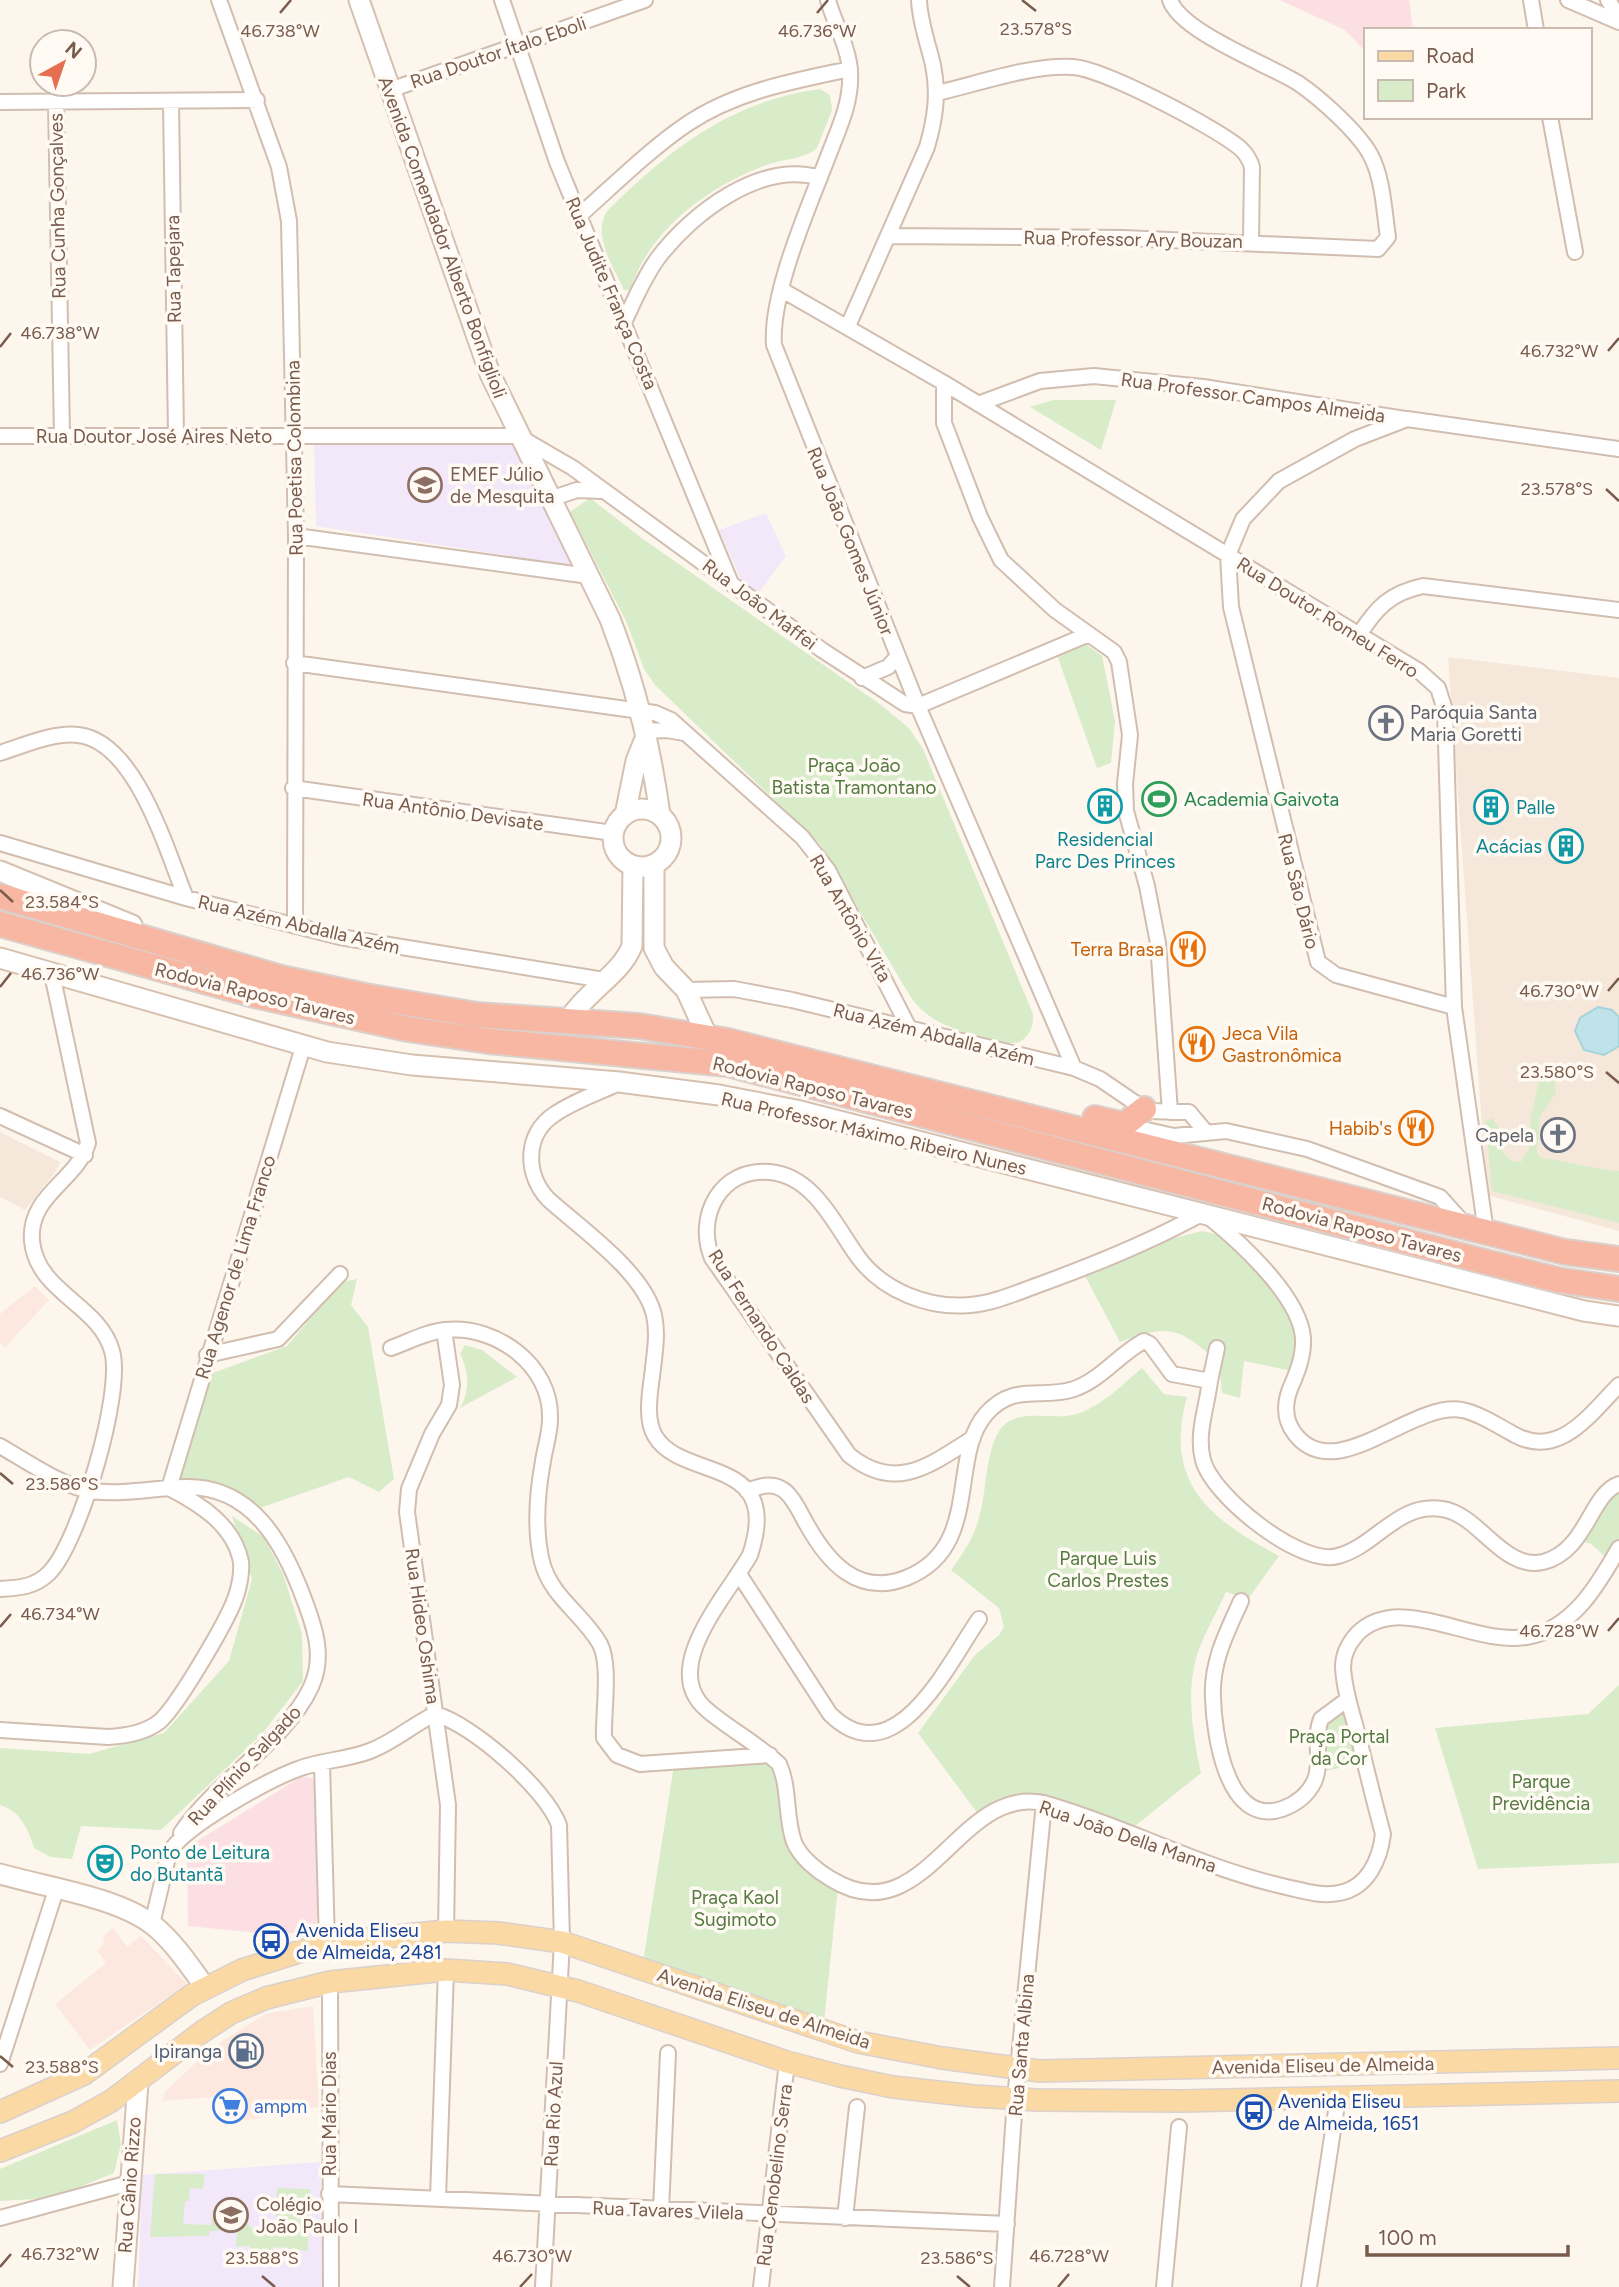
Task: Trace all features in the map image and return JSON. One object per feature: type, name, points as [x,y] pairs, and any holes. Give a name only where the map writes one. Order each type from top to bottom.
[{"type":"highway","name":"Rodovia Raposo Tavares","points":[[0,895],[281,978],[365,996],[477,1015],[569,1019],[639,1026],[708,1038],[855,1072],[960,1101],[1565,1252],[1619,1259]]},
{"type":"highway","name":"Rodovia Raposo Tavares","points":[[0,924],[334,1015],[488,1041],[728,1064],[1482,1261],[1558,1280],[1619,1289]]},
{"type":"highway","points":[[0,936],[70,944]]},
{"type":"highway","points":[[960,1101],[995,1097],[1019,1099],[1124,1125],[1144,1109]]},
{"type":"main road","name":"Avenida Comendador Alberto Bonfiglioli","points":[[359,0],[490,374],[518,436],[589,576],[622,650],[652,760],[660,815]]},
{"type":"main road","points":[[625,815],[642,809],[660,815],[669,827],[671,842],[665,856],[654,865],[634,866],[617,853],[614,833],[625,815],[643,728]]},
{"type":"main road","points":[[654,865],[654,948],[664,967],[686,990],[708,1038]]},
{"type":"main road","points":[[569,1019],[587,995],[622,965],[632,946],[634,866]]},
{"type":"main road","points":[[0,871],[197,954]]},
{"type":"main road","name":"Rua Professor Máximo Ribeiro Nunes","points":[[0,958],[303,1047],[412,1065],[619,1082],[719,1095],[796,1110],[1584,1311],[1619,1316]]},
{"type":"main road","points":[[0,1874],[123,1909],[152,1924],[176,1948],[205,1987]]},
{"type":"main road","name":"Avenida Eliseu de Almeida","points":[[0,2112],[84,2074],[205,1987],[277,1956],[327,1943],[446,1931],[498,1933],[562,1942],[858,2042],[942,2058],[1040,2071],[1619,2057]]},
{"type":"main road","name":"Avenida Eliseu de Almeida","points":[[0,2151],[74,2122],[138,2083],[202,2032],[231,2013],[266,1998],[330,1982],[446,1970],[506,1974],[559,1987],[787,2062],[893,2087],[1015,2099],[1182,2101],[1619,2091]]},
{"type":"main road","name":"Rua Cânio Rizzo","points":[[123,2287],[138,2083]]},
{"type":"street","name":"Rua Poetisa Colombina","points":[[219,0],[279,167],[289,221],[296,536],[293,788],[295,926]]},
{"type":"street","name":"Rua Judite França Costa","points":[[502,0],[557,162],[625,320],[731,582]]},
{"type":"street","name":"Rua Doutor Ítalo Eboli","points":[[390,90],[645,0]]},
{"type":"street","name":"Rua João Gomes Júnior","points":[[828,0],[850,69],[850,91],[782,289],[773,327],[780,364],[918,706],[1074,1068]]},
{"type":"street","points":[[848,326],[927,147],[937,93],[920,22],[919,0]]},
{"type":"street","name":"Rua Professor Ary Bouzan","points":[[888,236],[1251,241],[1378,249],[1388,237],[1377,170],[1366,146],[1307,90],[1193,27],[1175,11],[1170,0]]},
{"type":"street","points":[[1531,0],[1535,28]]},
{"type":"street","points":[[1568,0],[1619,20]]},
{"type":"street","points":[[1608,0],[1619,20]]},
{"type":"street","points":[[937,93],[1054,68],[1076,67],[1110,78],[1213,131],[1248,156],[1252,167],[1251,241]]},
{"type":"street","points":[[580,215],[689,122],[727,102],[758,91],[850,69]]},
{"type":"street","points":[[0,102],[257,100]]},
{"type":"street","name":"Rua Cunha Gonçalves","points":[[56,102],[62,436]]},
{"type":"street","name":"Rua Tapejara","points":[[171,102],[176,435]]},
{"type":"street","points":[[1550,119],[1575,252]]},
{"type":"street","points":[[625,320],[661,255],[723,200],[759,181],[777,176],[806,174],[820,178]]},
{"type":"street","name":"Rua Doutor Romeu Ferro","points":[[782,289],[944,383],[1419,671],[1438,688],[1443,699],[1454,1007],[1477,1230]]},
{"type":"street","name":"Rua Professor Campos Almeida","points":[[978,404],[1040,381],[1094,376],[1203,387],[1619,449]]},
{"type":"street","points":[[944,383],[942,416],[980,517],[1001,560],[1055,610],[1114,652],[1119,662],[1130,736],[1125,785],[1126,811],[1147,886],[1158,943],[1170,1112]]},
{"type":"street","points":[[1228,555],[1243,519],[1279,481],[1355,439],[1407,419]]},
{"type":"street","name":"Rua Doutor José Aires Neto","points":[[0,436],[518,436]]},
{"type":"street","name":"Rua João Maffei","points":[[518,436],[552,453],[862,678],[893,698],[918,706]]},
{"type":"street","points":[[550,499],[577,490],[607,492]]},
{"type":"street","points":[[296,536],[589,576]]},
{"type":"street","name":"Rua São Dário","points":[[1228,555],[1231,607],[1318,962],[1336,975],[1454,1007]]},
{"type":"street","points":[[1359,635],[1381,604],[1401,592],[1423,586],[1619,610]]},
{"type":"street","points":[[918,706],[1089,635]]},
{"type":"street","points":[[862,678],[888,667],[898,656]]},
{"type":"street","name":"Rua Antônio Vita","points":[[294,663],[643,728],[663,716],[688,734],[802,837],[828,870],[908,1026]]},
{"type":"street","points":[[0,753],[56,737],[79,735],[113,752],[126,766],[147,805],[186,898]]},
{"type":"street","name":"Rua Antônio Devisate","points":[[293,788],[614,833]]},
{"type":"street","name":"Rua Azém Abdalla Azém","points":[[0,843],[186,898],[295,926],[394,948],[604,980]]},
{"type":"street","points":[[0,1589],[21,1588],[37,1583],[49,1574],[69,1547],[109,1412],[115,1365],[112,1349],[104,1333],[43,1273],[35,1256],[32,1239],[33,1220],[41,1203],[85,1155],[88,1143],[52,974]]},
{"type":"street","name":"Rua Azém Abdalla Azém","points":[[686,990],[734,989],[908,1026],[1074,1068],[1100,1079],[1154,1113],[1189,1112],[1205,1131]]},
{"type":"street","name":"Rua Agenor de Lima Franco","points":[[169,1488],[207,1355],[303,1047]]},
{"type":"street","points":[[619,1082],[555,1114],[542,1124],[534,1139],[530,1158],[532,1172],[543,1194],[621,1265],[646,1295],[654,1313],[656,1334],[649,1406],[654,1436],[672,1452],[728,1476],[747,1492],[761,1485],[781,1488],[793,1500],[820,1549],[836,1567],[862,1581],[891,1582],[906,1578],[931,1562],[955,1525],[963,1500],[972,1438],[984,1416],[1004,1399],[1016,1394],[1060,1392],[1082,1385],[1144,1341],[1150,1344],[1172,1374],[1210,1381]]},
{"type":"street","points":[[0,1116],[85,1155]]},
{"type":"street","points":[[1124,1125],[1174,1136],[1226,1131],[1307,1149],[1426,1190],[1452,1207],[1477,1230]]},
{"type":"street","name":"Rua Fernando Caldas","points":[[972,1438],[928,1465],[900,1474],[871,1470],[849,1455],[712,1258],[705,1226],[714,1199],[725,1186],[749,1173],[768,1172],[797,1180],[819,1201],[874,1274],[902,1293],[948,1305],[994,1301],[1153,1240],[1204,1215]]},
{"type":"street","points":[[1204,1215],[1255,1257],[1295,1314],[1303,1342],[1296,1376],[1286,1399],[1286,1413],[1296,1436],[1318,1451],[1340,1452],[1424,1417],[1454,1410],[1474,1414],[1526,1440],[1558,1440],[1578,1426],[1619,1385]]},
{"type":"street","points":[[207,1355],[278,1339],[340,1274]]},
{"type":"street","points":[[391,1348],[444,1330],[471,1330],[493,1336],[515,1350],[543,1384],[550,1402],[550,1421],[538,1500],[542,1563],[557,1594],[591,1632],[604,1656],[604,1738],[608,1747],[617,1755],[640,1764],[770,1755]]},
{"type":"street","name":"Rua Hideo Oshima","points":[[444,1330],[453,1385],[449,1405],[432,1434],[409,1489],[407,1512],[448,1805],[446,1931]]},
{"type":"street","points":[[1217,1348],[1201,1449],[1208,1475],[1222,1493],[1266,1528],[1309,1556],[1324,1559],[1348,1553],[1404,1514],[1418,1509],[1442,1509],[1460,1516],[1516,1558],[1525,1562],[1542,1562],[1566,1550],[1575,1542],[1608,1491],[1619,1484]]},
{"type":"street","name":"Rua Plínio Salgado","points":[[0,1446],[88,1490],[214,1490],[240,1501],[271,1530],[297,1580],[314,1625],[318,1653],[312,1686],[300,1706],[266,1743],[215,1790],[193,1815],[174,1843],[169,1853],[152,1924]]},
{"type":"street","points":[[0,1730],[125,1736],[158,1723],[172,1708],[235,1599],[241,1563],[234,1542],[223,1525],[206,1510],[169,1488]]},
{"type":"street","name":"Rua João Della Manna","points":[[747,1492],[756,1513],[757,1528],[750,1555],[693,1649],[687,1670],[690,1687],[706,1709],[770,1755],[784,1776],[794,1841],[800,1852],[825,1875],[842,1886],[863,1893],[884,1891],[919,1875],[986,1814],[1012,1803],[1044,1803],[1189,1858],[1264,1882],[1317,1894],[1341,1893],[1357,1885],[1374,1868],[1381,1852],[1382,1834],[1348,1699],[1343,1667],[1351,1641],[1372,1622],[1404,1616],[1485,1636],[1527,1637],[1550,1629],[1577,1610],[1600,1581],[1619,1548]]},
{"type":"street","points":[[739,1574],[830,1714],[850,1731],[862,1734],[888,1730],[915,1711],[979,1619]]},
{"type":"street","points":[[1241,1601],[1219,1650],[1212,1696],[1220,1760],[1232,1786],[1243,1799],[1255,1807],[1278,1810],[1294,1804],[1305,1795],[1316,1774],[1321,1719],[1348,1699]]},
{"type":"street","points":[[174,1843],[206,1820],[299,1768],[388,1744],[435,1714]]},
{"type":"street","name":"Rua Rio Azul","points":[[435,1714],[452,1718],[468,1728],[542,1794],[554,1810],[562,1846],[562,1942],[543,2287]]},
{"type":"street","points":[[322,1763],[327,1943]]},
{"type":"street","name":"Rua Santa Albina","points":[[1002,2287],[1015,2099],[1044,1803]]},
{"type":"street","points":[[0,2064],[56,1890]]},
{"type":"street","points":[[438,2198],[446,1970]]},
{"type":"street","name":"Rua Mário Dias","points":[[330,1982],[331,2287]]},
{"type":"street","points":[[661,2210],[668,2053]]},
{"type":"street","name":"Rua Cenobelino Serra","points":[[761,2287],[787,2062]]},
{"type":"street","points":[[1309,2287],[1338,2098]]},
{"type":"street","points":[[845,2218],[857,2107]]},
{"type":"street","points":[[1164,2287],[1179,2127]]},
{"type":"street","points":[[0,2218],[129,2183]]},
{"type":"street","name":"Rua Tavares Vilela","points":[[329,2194],[548,2206],[1007,2224]]},
{"type":"shaded area","points":[[1280,0],[1409,0],[1413,28],[1364,28],[1364,50],[1345,30]]},
{"type":"shaded area","name":"EMEF Júlio de Mesquita","points":[[314,442],[515,443],[574,566],[316,526]]},
{"type":"shaded area","points":[[766,513],[786,556],[757,595],[741,580],[719,530]]},
{"type":"shaded area","points":[[1448,657],[1619,678],[1619,1231],[1487,1195]]},
{"type":"shaded area","points":[[0,1132],[60,1162],[25,1210],[0,1197]]},
{"type":"shaded area","points":[[35,1286],[49,1300],[5,1347],[0,1343],[0,1314]]},
{"type":"shaded area","points":[[301,1777],[312,1778],[322,1786],[317,1924],[292,1933],[268,1934],[188,1926],[187,1856],[194,1843]]},
{"type":"shaded area","points":[[113,1928],[127,1947],[141,1936],[187,1984],[90,2050],[55,2004],[106,1963],[97,1950],[104,1944],[103,1937]]},
{"type":"shaded area","points":[[313,2006],[319,2107],[265,2112],[260,2118],[228,2122],[226,2096],[162,2101],[165,2092],[210,2049],[265,2014]]},
{"type":"shaded area","name":"Colégio João Paulo I","points":[[320,2162],[324,2287],[138,2287],[142,2175]]},
{"type":"green space","points":[[820,89],[830,95],[832,110],[817,148],[744,174],[703,198],[667,229],[639,268],[630,290],[624,290],[603,240],[603,219],[608,210],[679,148],[730,116],[788,95]]},
{"type":"green space","points":[[1053,400],[1116,400],[1101,450],[1030,407]]},
{"type":"green space","name":"Praça João Batista Tramontano","points":[[590,498],[643,539],[881,705],[909,728],[923,749],[1033,1014],[1031,1030],[1023,1040],[1012,1043],[976,1036],[941,1023],[920,1009],[820,844],[655,685],[644,669],[626,621],[570,512]]},
{"type":"green space","points":[[1086,644],[1102,656],[1115,721],[1111,763],[1097,768],[1057,655]]},
{"type":"green space","points":[[1546,1079],[1555,1082],[1556,1093],[1540,1116],[1537,1152],[1541,1158],[1619,1171],[1619,1223],[1492,1191],[1486,1121],[1492,1118],[1498,1127],[1503,1154],[1513,1161],[1521,1162],[1529,1149],[1531,1116],[1539,1082]]},
{"type":"green space","points":[[1202,1231],[1220,1235],[1243,1254],[1288,1311],[1299,1332],[1292,1371],[1244,1361],[1240,1398],[1222,1393],[1219,1363],[1184,1336],[1174,1332],[1151,1332],[1120,1342],[1083,1272],[1135,1248]]},
{"type":"green space","points":[[357,1279],[351,1305],[368,1327],[394,1479],[379,1492],[349,1477],[260,1508],[212,1481],[179,1479],[213,1373],[287,1346],[341,1282]]},
{"type":"green space","points":[[465,1345],[482,1350],[517,1377],[460,1408],[467,1388],[467,1374],[460,1354]]},
{"type":"green space","name":"Parque Luis Carlos Prestes","points":[[1142,1368],[1164,1394],[1187,1397],[1181,1427],[1182,1453],[1187,1475],[1198,1495],[1232,1528],[1279,1556],[1248,1599],[1226,1592],[1198,1652],[1191,1697],[1201,1773],[1125,1834],[1038,1803],[981,1818],[918,1733],[975,1655],[999,1635],[1004,1627],[999,1608],[951,1570],[968,1545],[977,1525],[993,1444],[1004,1425],[1012,1420],[1029,1416],[1077,1414],[1104,1400]]},
{"type":"green space","points":[[1619,1484],[1619,1548],[1611,1562],[1590,1543],[1575,1542]]},
{"type":"green space","points":[[232,1516],[264,1537],[283,1574],[302,1634],[303,1681],[262,1734],[161,1830],[81,1826],[72,1859],[51,1857],[34,1848],[22,1821],[13,1811],[0,1805],[0,1748],[89,1754],[164,1733],[229,1661],[252,1579]]},
{"type":"green space","name":"Parque Previdência","points":[[1619,1685],[1619,1863],[1478,1869],[1435,1728],[1588,1714]]},
{"type":"green space","name":"Praça Portal da Cor","points":[[1349,1703],[1365,1763],[1319,1772],[1319,1726]]},
{"type":"green space","name":"Praça Kaol Sugimoto","points":[[768,1758],[778,1777],[793,1849],[838,1886],[824,2022],[643,1962],[674,1765]]},
{"type":"green space","points":[[117,2120],[121,2144],[114,2173],[53,2198],[0,2201],[0,2169]]},
{"type":"green space","points":[[155,2174],[205,2174],[203,2189],[190,2188],[189,2201],[185,2201],[183,2224],[211,2225],[213,2210],[229,2211],[229,2230],[209,2231],[209,2236],[150,2237]]},
{"type":"green space","points":[[277,2188],[310,2189],[308,2251],[274,2247],[272,2256],[250,2253],[250,2246],[236,2247],[237,2224],[246,2223],[252,2228],[275,2228]]},
{"type":"water","points":[[1598,1007],[1612,1010],[1619,1017],[1619,1046],[1604,1055],[1584,1050],[1575,1031],[1580,1018]]},
{"type":"place","name":"EMEF Júlio de Mesquita","points":[[425,485]]},
{"type":"place","name":"Paróquia Santa Maria Goretti","points":[[1386,723]]},
{"type":"place","name":"Academia Gaivota","points":[[1159,799]]},
{"type":"place","name":"Residencial Parc Des Princes","points":[[1105,806]]},
{"type":"place","name":"Palle","points":[[1491,807]]},
{"type":"place","name":"Acácias","points":[[1566,846]]},
{"type":"place","name":"Terra Brasa","points":[[1188,949]]},
{"type":"place","name":"Jeca Vila Gastronômica","points":[[1197,1044]]},
{"type":"place","name":"Habib's","points":[[1416,1128]]},
{"type":"place","name":"Capela","points":[[1558,1135]]},
{"type":"place","name":"Ponto de Leitura do Butantã","points":[[105,1863]]},
{"type":"place","name":"Avenida Eliseu de Almeida, 2481","points":[[271,1941]]},
{"type":"place","name":"Ipiranga","points":[[246,2051]]},
{"type":"place","name":"ampm","points":[[230,2106]]},
{"type":"place","name":"Avenida Eliseu de Almeida, 1651","points":[[1254,2112]]},
{"type":"place","name":"Colégio João Paulo I","points":[[231,2215]]}]
